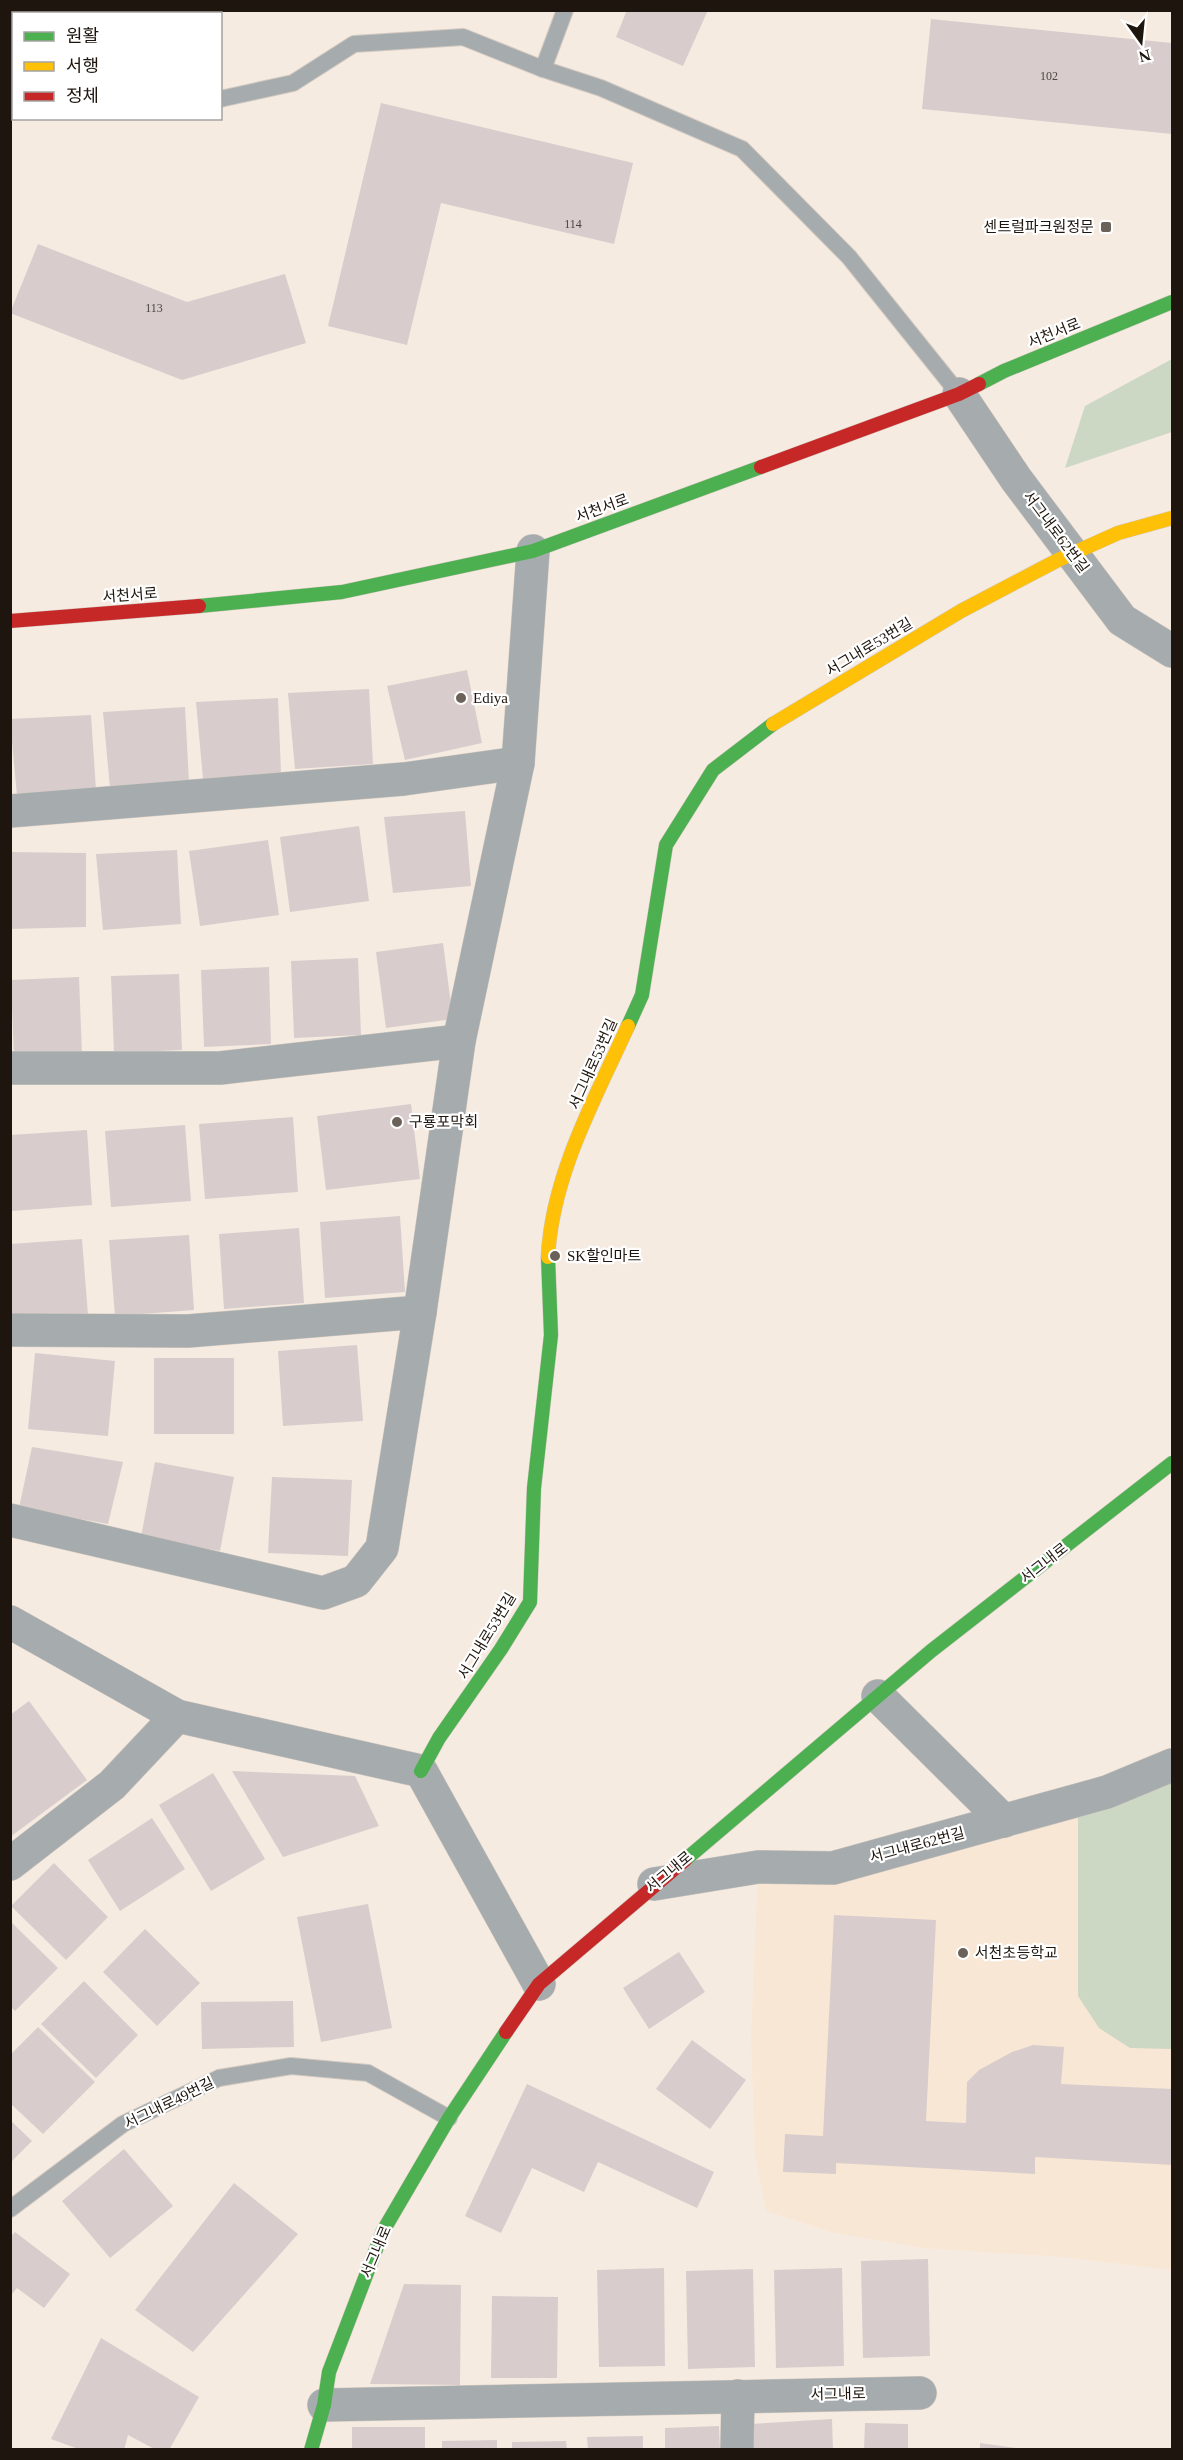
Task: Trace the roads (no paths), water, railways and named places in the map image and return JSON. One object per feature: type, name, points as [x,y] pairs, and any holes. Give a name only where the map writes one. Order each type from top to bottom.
[{"type":"street","name":"서천서로","points":[[10,621],[173,609],[342,592],[533,551],[959,394],[1004,371],[1173,302]]},
{"type":"street","name":"서그내로62번길","points":[[959,394],[1016,478],[1122,620],[1173,651]]},
{"type":"street","name":"서그내로53번길","points":[[421,1771],[439,1738],[501,1649],[530,1602],[534,1488],[551,1335],[547,1268],[549,1228],[572,1151],[642,995],[666,844],[713,770],[769,726],[961,611],[1118,533],[1173,518]]},
{"type":"street","points":[[10,1520],[323,1593],[356,1581],[382,1548],[420,1312],[459,1041],[518,763],[533,551]]},
{"type":"street","points":[[10,811],[404,778],[518,763]]},
{"type":"street","points":[[10,1068],[220,1068],[459,1041]]},
{"type":"street","points":[[10,1330],[188,1331],[420,1312]]},
{"type":"street","name":"서그내로","points":[[311,2450],[324,2405],[329,2372],[383,2231],[449,2118],[539,1984],[931,1651],[1173,1463]]},
{"type":"street","points":[[10,1622],[177,1716],[421,1771],[539,1984]]},
{"type":"street","points":[[878,1696],[1004,1821]]},
{"type":"street","points":[[10,1864],[112,1785],[177,1716]]},
{"type":"street","name":"서그내로62번길","points":[[654,1884],[758,1867],[833,1868],[1107,1792],[1173,1765]]},
{"type":"street","name":"서그내로","points":[[324,2405],[920,2393]]},
{"type":"street","points":[[737,2450],[738,2396]]},
{"type":"lane","points":[[543,69],[566,10]]},
{"type":"lane","points":[[222,99],[293,83],[354,44],[463,37],[543,69],[601,88],[742,148],[849,257],[959,394]]},
{"type":"lane","name":"서그내로49번길","points":[[10,2208],[123,2124],[219,2078],[291,2066],[368,2073],[449,2118]]},
{"type":"place","name":"센트럴파크원정문","points":[[1106,227]]},
{"type":"place","name":"Ediya","points":[[461,698]]},
{"type":"place","name":"구룡포막회","points":[[397,1122]]},
{"type":"place","name":"SK할인마트","points":[[555,1256]]},
{"type":"place","name":"서천초등학교","points":[[963,1953]]}]
